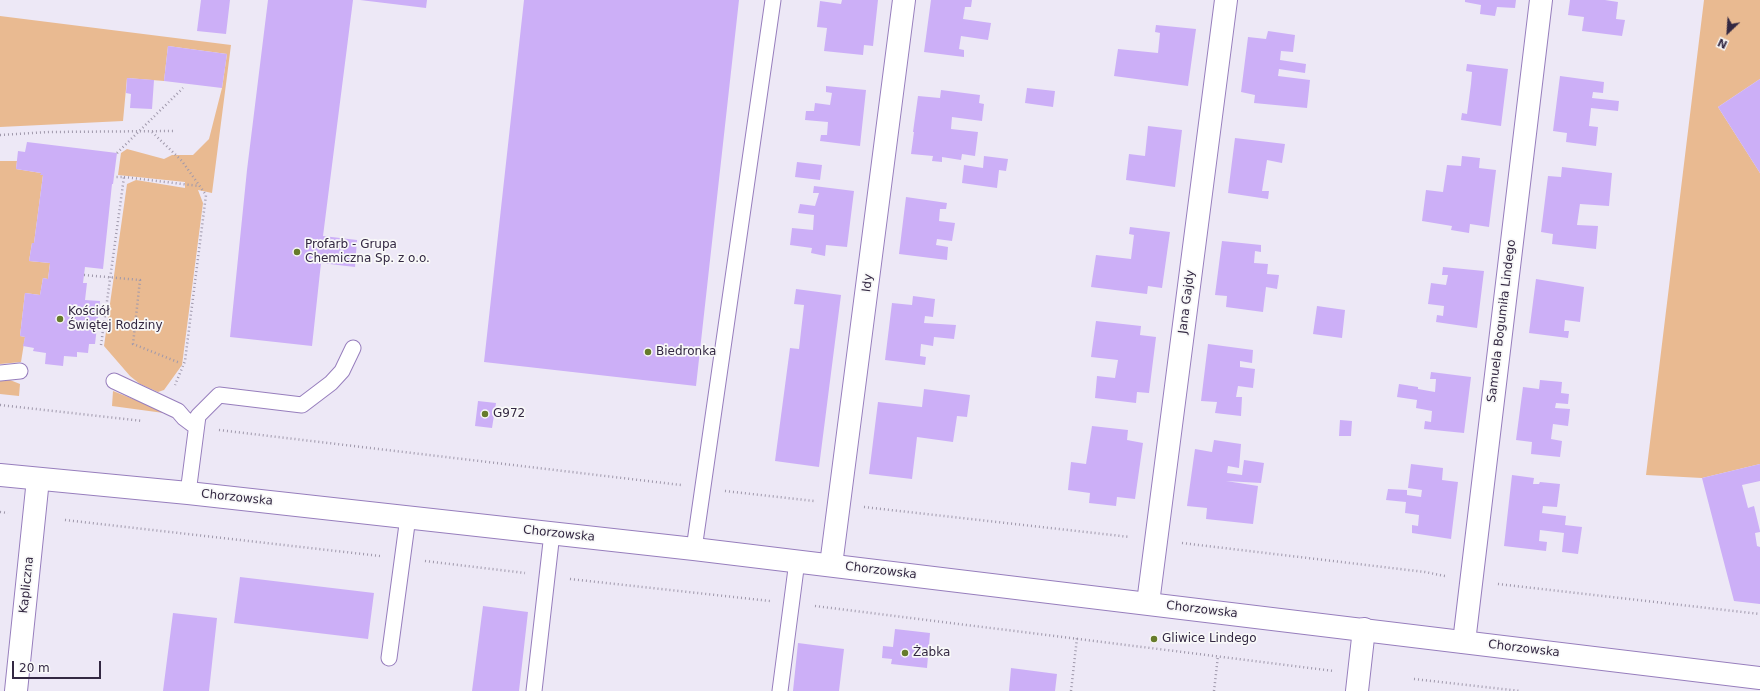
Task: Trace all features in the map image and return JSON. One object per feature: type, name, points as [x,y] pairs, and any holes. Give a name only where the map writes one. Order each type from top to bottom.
[{"type":"street","name":"Idy","points":[[831,565],[904,0]]},
{"type":"street","name":"Jana Gajdy","points":[[1148,603],[1226,0]]},
{"type":"street","name":"Samuela Bogumiła Lindego","points":[[1464,642],[1541,0]]},
{"type":"street","name":"Chorzowska","points":[[0,475],[188,493],[694,549],[1760,678]]},
{"type":"street","name":"Kapliczna","points":[[16,691],[38,479]]},
{"type":"street","points":[[1357,691],[1364,629]]},
{"type":"lane","points":[[694,549],[773,0]]},
{"type":"lane","points":[[188,493],[198,416],[220,395],[302,405],[331,383],[342,372],[353,348]]},
{"type":"lane","points":[[0,373],[20,371]]},
{"type":"lane","points":[[114,381],[178,411],[184,418],[196,427]]},
{"type":"lane","points":[[389,658],[408,517]]},
{"type":"lane","points":[[534,691],[552,533]]},
{"type":"lane","points":[[780,691],[797,561]]},
{"type":"path","points":[[117,153],[183,88]]},
{"type":"path","points":[[0,135],[50,132],[174,131]]},
{"type":"path","points":[[152,132],[182,161],[206,195],[185,361],[175,384],[163,404]]},
{"type":"path","points":[[114,177],[199,186]]},
{"type":"path","points":[[101,346],[124,178]]},
{"type":"path","points":[[84,275],[140,280],[133,344],[180,363]]},
{"type":"path","points":[[0,404],[145,421]]},
{"type":"path","points":[[196,427],[702,488],[1425,572],[1471,581],[1760,614]]},
{"type":"path","points":[[0,512],[11,513]]},
{"type":"path","points":[[65,520],[792,603],[1338,671]]},
{"type":"path","points":[[1071,691],[1077,638]]},
{"type":"path","points":[[1214,691],[1218,656]]},
{"type":"path","points":[[1414,679],[1520,691]]},
{"type":"shaded area","points":[[1704,0],[1760,0],[1760,79],[1718,107],[1760,173],[1760,464],[1702,478],[1646,475]]},
{"type":"shaded area","points":[[0,16],[231,45],[212,193],[198,190],[203,203],[182,365],[164,390],[158,392],[140,384],[130,376],[104,346],[127,184],[136,180],[185,188],[185,182],[118,175],[121,153],[127,149],[164,159],[172,155],[193,155],[209,139],[222,88],[227,54],[168,46],[164,81],[127,78],[123,121],[0,127]]},
{"type":"shaded area","points":[[0,161],[17,161],[16,169],[41,173],[43,175],[34,243],[32,243],[29,261],[50,263],[48,279],[43,278],[40,295],[25,293],[20,336],[25,337],[21,362],[0,364]]},
{"type":"shaded area","points":[[0,380],[10,380],[20,384],[19,396],[0,394]]},
{"type":"shaded area","points":[[113,391],[171,414],[112,406]]},
{"type":"building","points":[[201,0],[230,0],[226,34],[197,31]]},
{"type":"building","points":[[268,0],[353,0],[323,236],[357,240],[355,267],[321,263],[312,346],[230,337],[247,170]]},
{"type":"building","points":[[360,0],[427,0],[426,8]]},
{"type":"building","points":[[524,0],[739,0],[696,386],[484,362]]},
{"type":"building","points":[[842,0],[878,0],[873,46],[864,45],[863,55],[824,51],[827,28],[817,27],[820,1],[841,4]]},
{"type":"building","points":[[931,0],[972,0],[971,7],[965,7],[963,19],[991,23],[988,40],[961,36],[959,49],[964,50],[964,57],[924,52]]},
{"type":"building","points":[[1465,0],[1516,0],[1515,8],[1497,7],[1495,16],[1480,14],[1481,5],[1465,2]]},
{"type":"building","points":[[1570,0],[1605,0],[1618,2],[1616,19],[1625,20],[1622,36],[1582,31],[1584,17],[1568,15]]},
{"type":"building","points":[[1156,25],[1196,29],[1188,86],[1114,76],[1118,49],[1158,53],[1160,33],[1155,32]]},
{"type":"building","points":[[1268,31],[1295,35],[1293,52],[1281,51],[1280,60],[1306,64],[1305,73],[1279,69],[1278,76],[1310,80],[1307,108],[1254,103],[1255,95],[1241,92],[1248,37],[1266,39]]},
{"type":"building","points":[[168,46],[227,54],[222,88],[164,81]]},
{"type":"building","points":[[1467,64],[1508,69],[1501,126],[1461,120],[1462,113],[1467,114],[1471,84],[1472,72],[1466,71]]},
{"type":"building","points":[[1560,76],[1604,82],[1603,93],[1593,92],[1592,98],[1619,101],[1618,111],[1591,108],[1589,126],[1598,127],[1596,146],[1566,142],[1567,133],[1553,131]]},
{"type":"building","points":[[127,78],[154,80],[152,109],[130,108],[131,94],[126,93]]},
{"type":"building","points":[[1760,79],[1760,173],[1718,107]]},
{"type":"building","points":[[826,86],[866,90],[860,146],[820,141],[821,135],[827,135],[828,122],[805,120],[806,111],[814,111],[815,103],[830,105],[832,93],[826,92]]},
{"type":"building","points":[[1027,88],[1055,91],[1053,107],[1025,103]]},
{"type":"building","points":[[941,90],[980,95],[979,103],[984,104],[982,121],[952,117],[951,129],[978,132],[975,156],[962,154],[961,160],[942,157],[942,162],[932,161],[933,156],[911,154],[918,96],[940,98]]},
{"type":"building","points":[[1148,126],[1182,130],[1175,187],[1126,180],[1129,154],[1145,156]]},
{"type":"building","points":[[1235,138],[1285,144],[1282,163],[1267,160],[1262,191],[1269,191],[1268,199],[1228,193]]},
{"type":"building","points":[[27,142],[117,153],[112,184],[103,269],[85,267],[83,283],[87,283],[85,300],[100,301],[95,344],[89,344],[88,353],[77,352],[77,357],[64,356],[63,366],[45,364],[46,353],[33,351],[34,348],[23,346],[25,337],[20,336],[25,293],[40,295],[43,278],[48,279],[50,263],[29,261],[32,243],[34,243],[43,175],[40,175],[41,173],[16,169],[18,151],[25,152]]},
{"type":"building","points":[[984,156],[1008,159],[1006,171],[999,170],[997,188],[962,183],[964,165],[983,168]]},
{"type":"building","points":[[1462,156],[1480,158],[1479,168],[1496,170],[1489,227],[1470,224],[1469,233],[1451,230],[1452,226],[1422,221],[1426,190],[1443,192],[1447,165],[1461,166]]},
{"type":"building","points":[[797,162],[822,165],[820,180],[795,177]]},
{"type":"building","points":[[1562,167],[1612,173],[1609,206],[1580,204],[1577,225],[1598,226],[1596,249],[1552,244],[1553,234],[1541,232],[1548,176],[1561,177]]},
{"type":"building","points":[[814,186],[854,191],[847,247],[826,245],[825,256],[811,253],[812,248],[790,245],[792,228],[813,230],[814,215],[798,213],[800,204],[815,206],[819,193],[813,193]]},
{"type":"building","points":[[906,197],[947,203],[946,209],[940,209],[939,221],[955,223],[952,241],[937,239],[936,245],[948,247],[947,260],[899,254]]},
{"type":"building","points":[[1130,227],[1170,232],[1162,288],[1148,286],[1147,294],[1091,287],[1096,255],[1131,259],[1134,235],[1129,234]]},
{"type":"building","points":[[1222,241],[1261,245],[1261,252],[1255,251],[1254,263],[1268,264],[1267,274],[1279,275],[1277,289],[1266,287],[1263,312],[1226,307],[1227,296],[1215,295]]},
{"type":"building","points":[[1443,267],[1484,271],[1477,328],[1436,322],[1437,315],[1443,316],[1444,306],[1428,304],[1431,283],[1446,285],[1448,275],[1442,275]]},
{"type":"building","points":[[1536,279],[1584,287],[1580,322],[1565,320],[1564,331],[1569,331],[1568,338],[1529,333]]},
{"type":"building","points":[[796,289],[841,295],[819,467],[775,461],[790,348],[799,349],[804,305],[794,304]]},
{"type":"building","points":[[913,296],[935,299],[933,317],[925,316],[924,323],[956,325],[954,339],[934,337],[933,346],[921,344],[920,356],[926,357],[925,365],[885,360],[892,303],[912,305]]},
{"type":"building","points":[[1317,306],[1345,310],[1342,338],[1313,334]]},
{"type":"building","points":[[1096,321],[1141,326],[1140,335],[1156,337],[1149,393],[1137,392],[1136,403],[1095,398],[1097,376],[1115,378],[1118,360],[1091,357]]},
{"type":"building","points":[[1208,344],[1253,350],[1252,363],[1240,361],[1240,367],[1255,369],[1253,388],[1238,386],[1236,397],[1242,397],[1241,416],[1215,413],[1217,402],[1201,401]]},
{"type":"building","points":[[1431,372],[1471,377],[1464,433],[1424,429],[1425,421],[1431,422],[1432,411],[1416,408],[1417,400],[1397,397],[1399,384],[1435,392],[1436,379],[1430,379]]},
{"type":"building","points":[[1540,380],[1562,382],[1561,393],[1569,394],[1568,404],[1556,403],[1555,408],[1570,409],[1568,426],[1553,424],[1551,439],[1562,441],[1560,457],[1531,454],[1532,442],[1516,440],[1523,387],[1539,389]]},
{"type":"building","points":[[924,389],[970,395],[967,417],[957,416],[953,442],[917,437],[912,479],[869,474],[878,402],[922,407]]},
{"type":"building","name":"G972","points":[[478,401],[496,403],[492,428],[475,426]]},
{"type":"building","points":[[1340,420],[1352,421],[1351,436],[1339,436]]},
{"type":"building","points":[[1092,426],[1128,430],[1127,440],[1143,443],[1135,499],[1117,497],[1116,506],[1089,503],[1090,493],[1068,490],[1071,462],[1086,464]]},
{"type":"building","points":[[1214,440],[1241,444],[1239,468],[1228,466],[1227,473],[1242,475],[1244,460],[1264,463],[1261,483],[1226,481],[1258,486],[1253,524],[1206,519],[1207,508],[1187,506],[1195,449],[1212,452]]},
{"type":"building","points":[[1411,464],[1443,468],[1442,480],[1458,482],[1451,539],[1412,533],[1412,525],[1418,526],[1419,515],[1405,513],[1406,502],[1386,500],[1388,489],[1407,490],[1407,495],[1421,497],[1422,490],[1408,488]]},
{"type":"building","points":[[1760,464],[1760,481],[1742,485],[1748,508],[1754,506],[1760,531],[1755,533],[1757,546],[1760,547],[1760,604],[1734,601],[1702,478]]},
{"type":"building","points":[[1512,475],[1534,478],[1533,484],[1539,484],[1540,482],[1560,484],[1557,507],[1543,506],[1542,513],[1566,516],[1565,525],[1582,527],[1578,554],[1562,552],[1564,533],[1540,530],[1539,541],[1547,542],[1546,551],[1504,546]]},
{"type":"building","points":[[240,577],[374,593],[368,639],[234,623]]},
{"type":"building","points":[[483,606],[528,612],[519,691],[472,691]]},
{"type":"building","points":[[173,613],[217,618],[209,691],[163,691]]},
{"type":"building","name":"Żabka","points":[[895,629],[930,633],[927,668],[891,664],[892,659],[882,658],[883,646],[893,647]]},
{"type":"building","points":[[798,643],[844,649],[839,691],[793,691]]},
{"type":"building","points":[[1011,668],[1057,674],[1055,691],[1009,691]]},
{"type":"place","name":"Profarb - Grupa Chemiczna Sp. z o.o.","points":[[297,252]]},
{"type":"place","name":"Kościół Świętej Rodziny","points":[[60,319]]},
{"type":"place","name":"Biedronka","points":[[648,352]]},
{"type":"place","name":"G972","points":[[485,414]]},
{"type":"place","name":"Gliwice Lindego","points":[[1154,639]]},
{"type":"place","name":"Żabka","points":[[905,653]]}]
